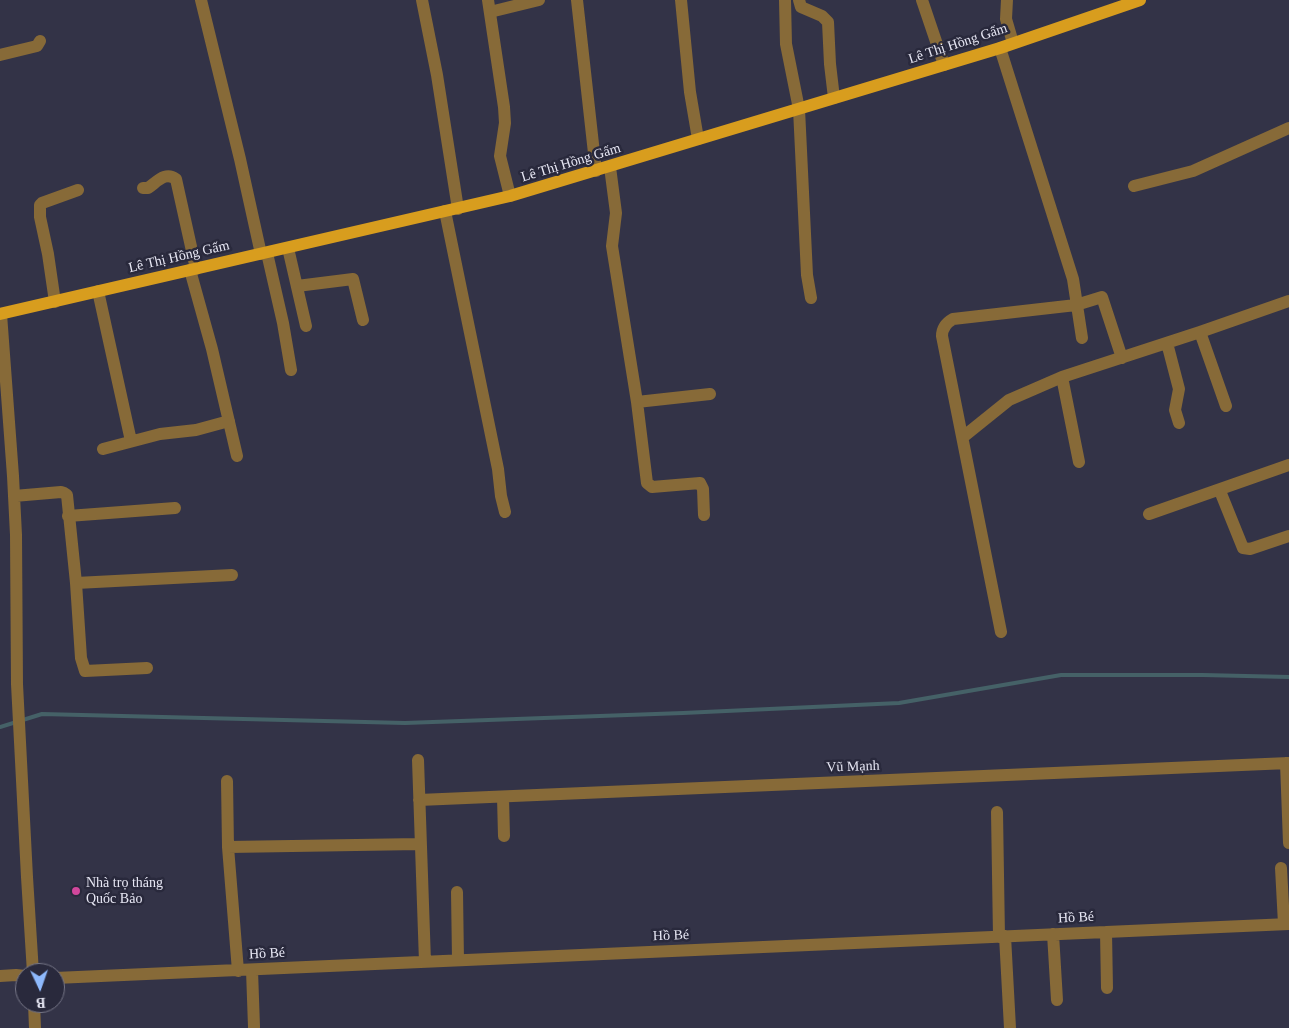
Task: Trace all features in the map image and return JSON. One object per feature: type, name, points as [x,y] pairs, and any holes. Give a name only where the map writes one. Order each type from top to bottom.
[{"type":"main road","name":"Lê Thị Hồng Gấm","points":[[1,314],[510,196],[1000,48],[1140,0]]},
{"type":"street","points":[[201,0],[240,160],[283,323],[291,370]]},
{"type":"street","points":[[422,0],[437,75],[458,209]]},
{"type":"street","points":[[510,196],[500,156],[505,124],[504,107],[489,6],[539,0]]},
{"type":"street","points":[[577,0],[596,171]]},
{"type":"street","points":[[681,0],[690,92],[698,139]]},
{"type":"street","points":[[785,0],[786,44],[799,109],[807,275],[810,298]]},
{"type":"street","points":[[799,0],[801,7],[822,16],[828,22],[834,98]]},
{"type":"street","points":[[922,0],[944,65]]},
{"type":"street","points":[[1006,0],[1006,19],[1013,43]]},
{"type":"street","points":[[0,55],[37,46],[40,42]]},
{"type":"street","points":[[1000,48],[1073,280],[1082,338]]},
{"type":"street","points":[[1134,186],[1193,171],[1289,128]]},
{"type":"street","points":[[610,167],[617,219],[612,246],[638,402],[649,486],[652,488],[700,483],[703,489],[704,515]]},
{"type":"street","points":[[143,188],[148,188],[160,178],[167,176],[176,179],[193,270],[237,456]]},
{"type":"street","points":[[55,302],[47,248],[40,217],[40,205],[78,190]]},
{"type":"street","points":[[444,211],[498,469],[501,496],[506,512]]},
{"type":"street","points":[[288,248],[306,326]]},
{"type":"street","points":[[297,286],[353,279],[362,320]]},
{"type":"street","points":[[98,291],[131,441]]},
{"type":"street","points":[[1001,632],[942,331],[953,318],[1076,305],[1102,296],[1122,358]]},
{"type":"street","points":[[963,437],[1009,400],[1062,377],[1200,332],[1289,300]]},
{"type":"street","points":[[1,314],[14,496],[17,684],[33,963]]},
{"type":"street","points":[[1200,332],[1226,406]]},
{"type":"street","points":[[1167,343],[1179,388],[1175,410],[1179,423]]},
{"type":"street","points":[[1062,377],[1079,462]]},
{"type":"street","points":[[638,402],[710,394]]},
{"type":"street","points":[[103,449],[131,441],[168,433],[196,430],[229,421]]},
{"type":"street","points":[[1149,514],[1289,466]]},
{"type":"street","points":[[1220,491],[1243,548],[1250,549],[1289,536]]},
{"type":"street","points":[[14,496],[64,493],[67,496],[81,658],[85,671],[147,668]]},
{"type":"street","points":[[68,516],[175,508]]},
{"type":"street","points":[[76,583],[232,575]]},
{"type":"street","points":[[418,760],[424,962]]},
{"type":"street","points":[[1288,763],[1289,843]]},
{"type":"street","name":"Vũ Mạnh","points":[[419,800],[1288,763]]},
{"type":"street","points":[[227,781],[228,847],[238,971]]},
{"type":"street","points":[[503,797],[504,836]]},
{"type":"street","points":[[996,812],[1002,936],[1010,1028]]},
{"type":"street","points":[[228,847],[420,844]]},
{"type":"street","points":[[1281,868],[1287,924]]},
{"type":"street","points":[[457,892],[458,960]]},
{"type":"street","name":"Hồ Bé","points":[[65,977],[1287,924]]},
{"type":"street","points":[[1106,932],[1107,988]]},
{"type":"street","points":[[1053,934],[1057,1000]]},
{"type":"street","points":[[252,970],[254,1027]]},
{"type":"street","points":[[0,976],[15,975]]},
{"type":"street","points":[[34,1013],[35,1028]]},
{"type":"waterway","points":[[0,727],[42,714],[405,723],[683,713],[899,703],[1061,675],[1289,677]]},
{"type":"place","name":"Nhà trọ tháng Quốc Bảo","points":[[76,891]]}]
